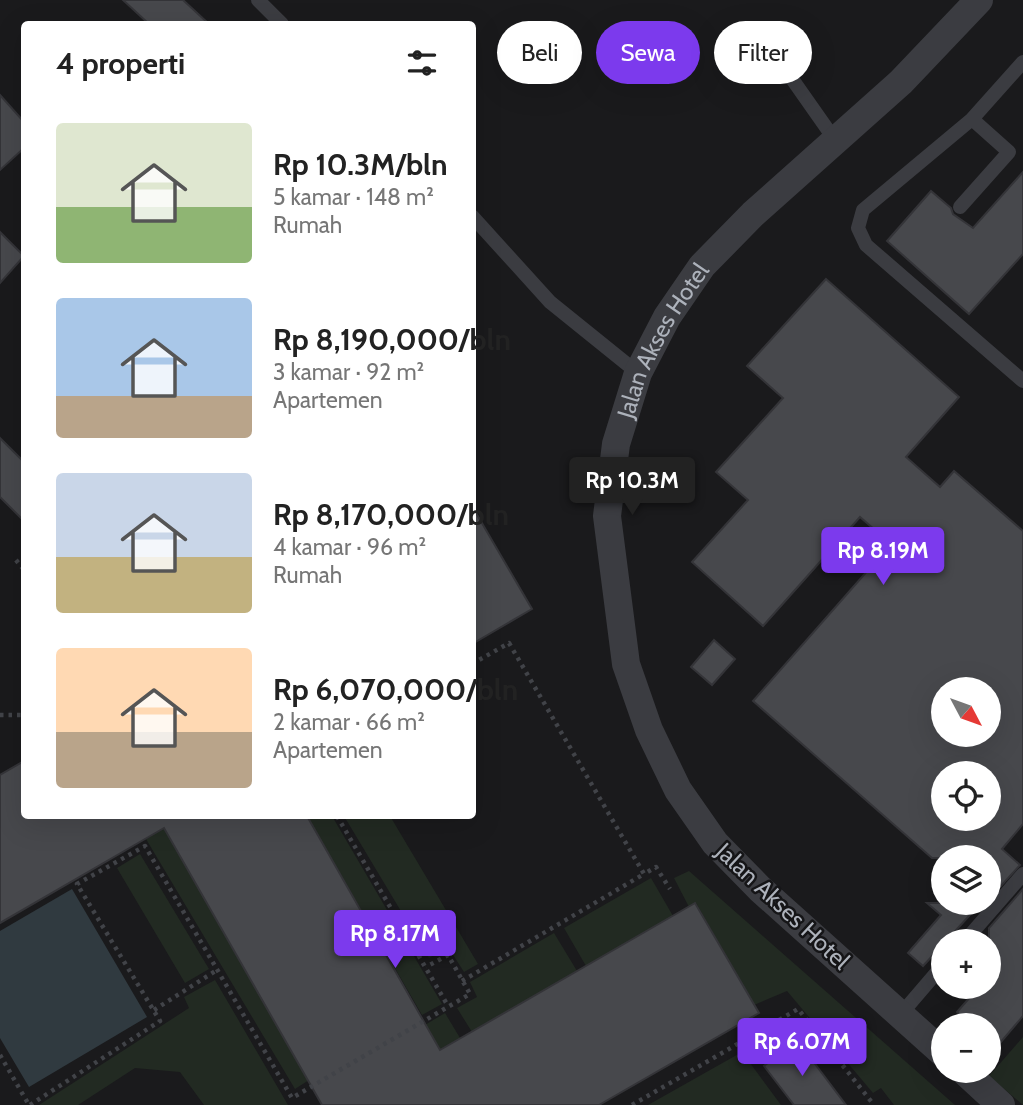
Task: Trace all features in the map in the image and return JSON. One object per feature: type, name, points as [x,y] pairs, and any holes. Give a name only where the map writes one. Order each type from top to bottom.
[{"type":"street","name":"Jalan Akses Hotel","points":[[931,1042],[760,889],[715,844],[678,790],[649,730],[626,664],[607,516],[616,444],[638,373],[667,317],[702,267],[753,214],[901,82],[979,0]]},
{"type":"street","points":[[977,1083],[1001,1105]]},
{"type":"lane","points":[[258,0],[279,21]]},
{"type":"lane","points":[[1023,62],[972,119],[863,210],[858,228],[866,245],[1023,381]]},
{"type":"lane","points":[[796,84],[835,140]]},
{"type":"lane","points":[[960,207],[1009,152],[972,119]]},
{"type":"lane","points":[[476,220],[550,302],[638,373]]},
{"type":"lane","points":[[975,929],[1023,874]]},
{"type":"lane","points":[[901,1014],[931,979]]},
{"type":"path","points":[[16,560],[21,566]]},
{"type":"path","points":[[476,662],[509,643],[644,874]]},
{"type":"path","points":[[0,715],[21,715]]},
{"type":"path","points":[[339,819],[448,1006]]},
{"type":"path","points":[[0,1055],[29,1105],[160,1021],[78,884],[145,846],[292,1098],[470,994],[448,955],[426,967]]},
{"type":"path","points":[[462,981],[656,867],[670,889]]},
{"type":"path","points":[[154,1010],[217,970]]},
{"type":"path","points":[[632,1105],[798,1009],[874,1105]]},
{"type":"shaded area","points":[[309,819],[334,819],[442,1004],[422,1015]]},
{"type":"shaded area","points":[[346,819],[392,819],[478,964],[464,972],[448,947],[429,958]]},
{"type":"shaded area","points":[[164,828],[309,1080],[295,1089],[146,839]]},
{"type":"shaded area","points":[[140,854],[209,969],[185,983],[117,868]]},
{"type":"shaded area","points":[[689,871],[955,1105],[894,1105],[881,1088],[873,1093],[787,991],[754,1005],[696,903],[689,907],[674,878]]},
{"type":"shaded area","points":[[651,878],[673,916],[586,966],[564,928]]},
{"type":"shaded area","points":[[72,889],[147,1017],[29,1087],[0,1038],[0,931]]},
{"type":"shaded area","points":[[554,933],[577,971],[472,1032],[457,1008],[477,997],[470,982]]},
{"type":"shaded area","points":[[215,980],[288,1105],[204,1105],[180,1072],[135,1068],[78,1105],[39,1105],[189,1008],[184,997]]},
{"type":"shaded area","points":[[445,1013],[460,1038],[392,1078],[378,1053]]},
{"type":"shaded area","points":[[1023,1037],[1023,1105],[997,1083],[1001,1083],[1001,1062]]},
{"type":"shaded area","points":[[742,1052],[781,1105],[648,1105]]},
{"type":"building","points":[[123,0],[183,0],[206,21],[146,21]]},
{"type":"building","points":[[0,95],[21,119],[21,151],[0,170]]},
{"type":"building","points":[[1023,172],[1023,254],[969,314],[887,241],[931,191],[951,208],[953,214],[973,228]]},
{"type":"building","points":[[0,232],[21,253],[21,259],[0,283]]},
{"type":"building","points":[[826,279],[959,397],[906,457],[940,487],[954,471],[1023,531],[1023,824],[1002,849],[1020,865],[1001,886],[1001,845],[931,845],[931,857],[753,701],[891,544],[860,517],[763,626],[692,562],[748,500],[716,472],[783,398],[747,366]]},
{"type":"building","points":[[0,438],[21,459],[21,518],[0,497]]},
{"type":"building","points":[[476,513],[532,609],[476,642]]},
{"type":"building","points":[[714,640],[735,659],[712,685],[691,667]]},
{"type":"building","points":[[21,763],[21,819],[309,819],[440,1050],[695,903],[759,1013],[599,1105],[322,1105],[164,828],[0,923],[0,775]]},
{"type":"building","points":[[1023,889],[1023,1016],[1001,1042],[1001,1013],[957,1012],[968,999],[1001,999],[1001,929],[989,928]]},
{"type":"building","points":[[941,915],[970,915],[957,929],[931,929],[931,957],[923,966],[908,953]]},
{"type":"building","points":[[797,1040],[846,1105],[794,1105],[764,1066]]}]
